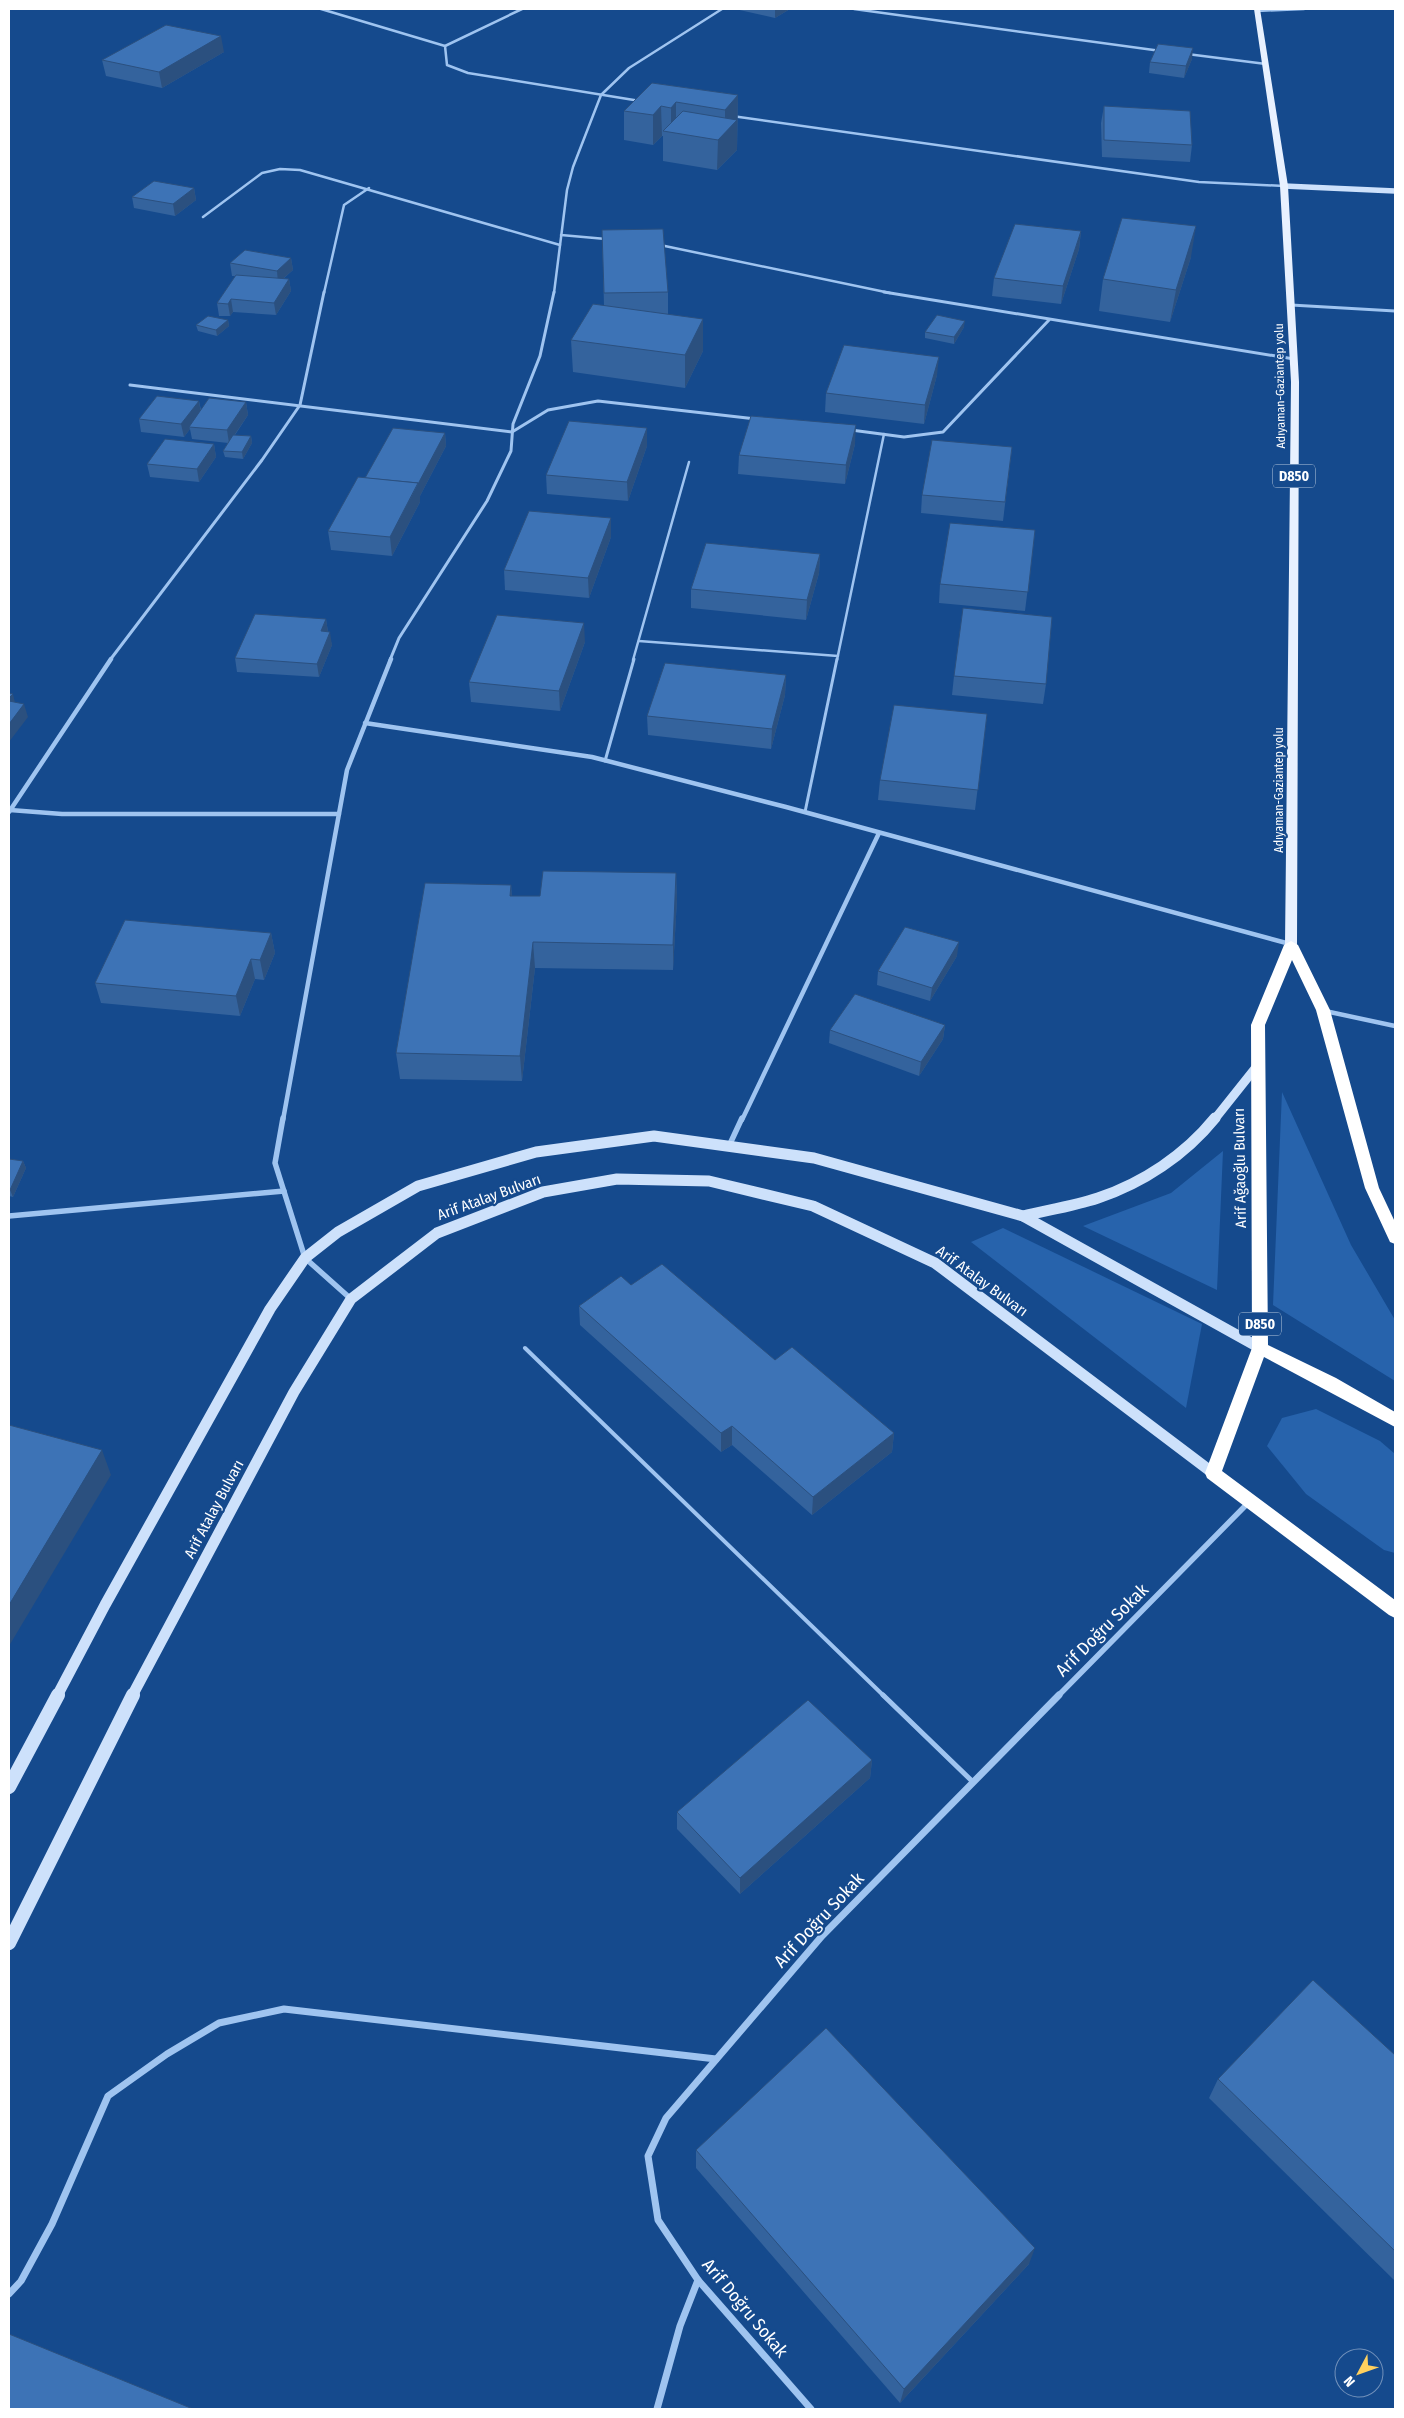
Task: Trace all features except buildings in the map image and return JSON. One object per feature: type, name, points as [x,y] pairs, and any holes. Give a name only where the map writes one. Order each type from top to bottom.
[{"type":"highway","name":"D850","points":[[1291,945],[1323,1010],[1372,1188],[1395,1238]]},
{"type":"highway","name":"Arif Ağaoğlu Bulvarı","points":[[1213,1473],[1260,1348],[1258,1025],[1291,945]]},
{"type":"highway","points":[[1260,1348],[1330,1382],[1395,1420]]},
{"type":"highway","points":[[1213,1473],[1395,1610]]},
{"type":"main road","name":"Adıyaman-Gaziantep yolu","points":[[1257,10],[1284,186],[1294,359],[1291,945]]},
{"type":"main road","points":[[1284,186],[1395,191]]},
{"type":"main road","points":[[1022,1216],[1099,1198],[1146,1176],[1177,1157],[1199,1138],[1257,1066]]},
{"type":"main road","name":"Arif Atalay Bulvarı","points":[[9,1787],[105,1604],[270,1309],[305,1258],[338,1232],[418,1186],[536,1152],[654,1136],[814,1158],[1022,1216],[1260,1348]]},
{"type":"main road","name":"Arif Atalay Bulvarı","points":[[9,1943],[13,1926],[158,1644],[294,1392],[351,1300],[437,1233],[543,1192],[617,1179],[709,1182],[813,1206],[935,1263],[1213,1473]]},
{"type":"street","points":[[321,9],[445,46],[522,9]]},
{"type":"street","points":[[351,1300],[305,1258],[275,1163],[347,770],[398,638],[487,501],[511,451],[512,432],[526,389],[540,356],[556,282],[567,190],[573,167],[601,95],[629,68],[722,9]]},
{"type":"street","points":[[854,9],[1169,52]]},
{"type":"street","points":[[1257,10],[1304,9]]},
{"type":"street","points":[[445,46],[447,65],[462,72],[646,102]]},
{"type":"street","points":[[1178,53],[1266,64]]},
{"type":"street","points":[[729,115],[1199,182],[1284,186]]},
{"type":"street","points":[[203,217],[262,173],[280,169],[321,174],[560,244]]},
{"type":"street","points":[[339,814],[62,814],[9,810],[113,655],[262,460],[300,405],[341,214],[344,205],[369,188]]},
{"type":"street","points":[[561,235],[607,239]]},
{"type":"street","points":[[653,244],[903,296],[1294,359]]},
{"type":"street","points":[[1291,305],[1395,311]]},
{"type":"street","points":[[845,430],[904,437],[943,432],[1049,320]]},
{"type":"street","points":[[130,385],[512,432],[548,410],[598,401],[766,420]]},
{"type":"street","points":[[365,723],[492,741],[605,760],[805,812],[1291,945]]},
{"type":"street","points":[[729,1146],[880,833]]},
{"type":"street","points":[[1323,1010],[1395,1026]]},
{"type":"street","points":[[9,1216],[284,1191]]},
{"type":"street","name":"Arif Doğru Sokak","points":[[811,2409],[698,2280],[658,2220],[648,2156],[666,2118],[822,1936],[1250,1501]]},
{"type":"street","points":[[9,2294],[21,2281],[52,2224],[108,2096],[167,2054],[219,2023],[284,2009],[716,2059]]},
{"type":"street","points":[[657,2409],[680,2326],[698,2280]]},
{"type":"lane","points":[[805,812],[884,434]]},
{"type":"lane","points":[[605,760],[689,462]]},
{"type":"lane","points":[[639,641],[838,656]]},
{"type":"lane","points":[[525,1348],[973,1782]]},
{"type":"shaded area","points":[[1282,1092],[1351,1245],[1395,1320],[1395,1381],[1273,1305]]},
{"type":"shaded area","points":[[1223,1151],[1217,1290],[1083,1226],[1171,1193]]},
{"type":"shaded area","points":[[1003,1228],[1202,1324],[1186,1408],[971,1242]]},
{"type":"shaded area","points":[[1316,1409],[1380,1441],[1395,1454],[1395,1553],[1384,1550],[1306,1494],[1267,1446],[1282,1418]]}]
